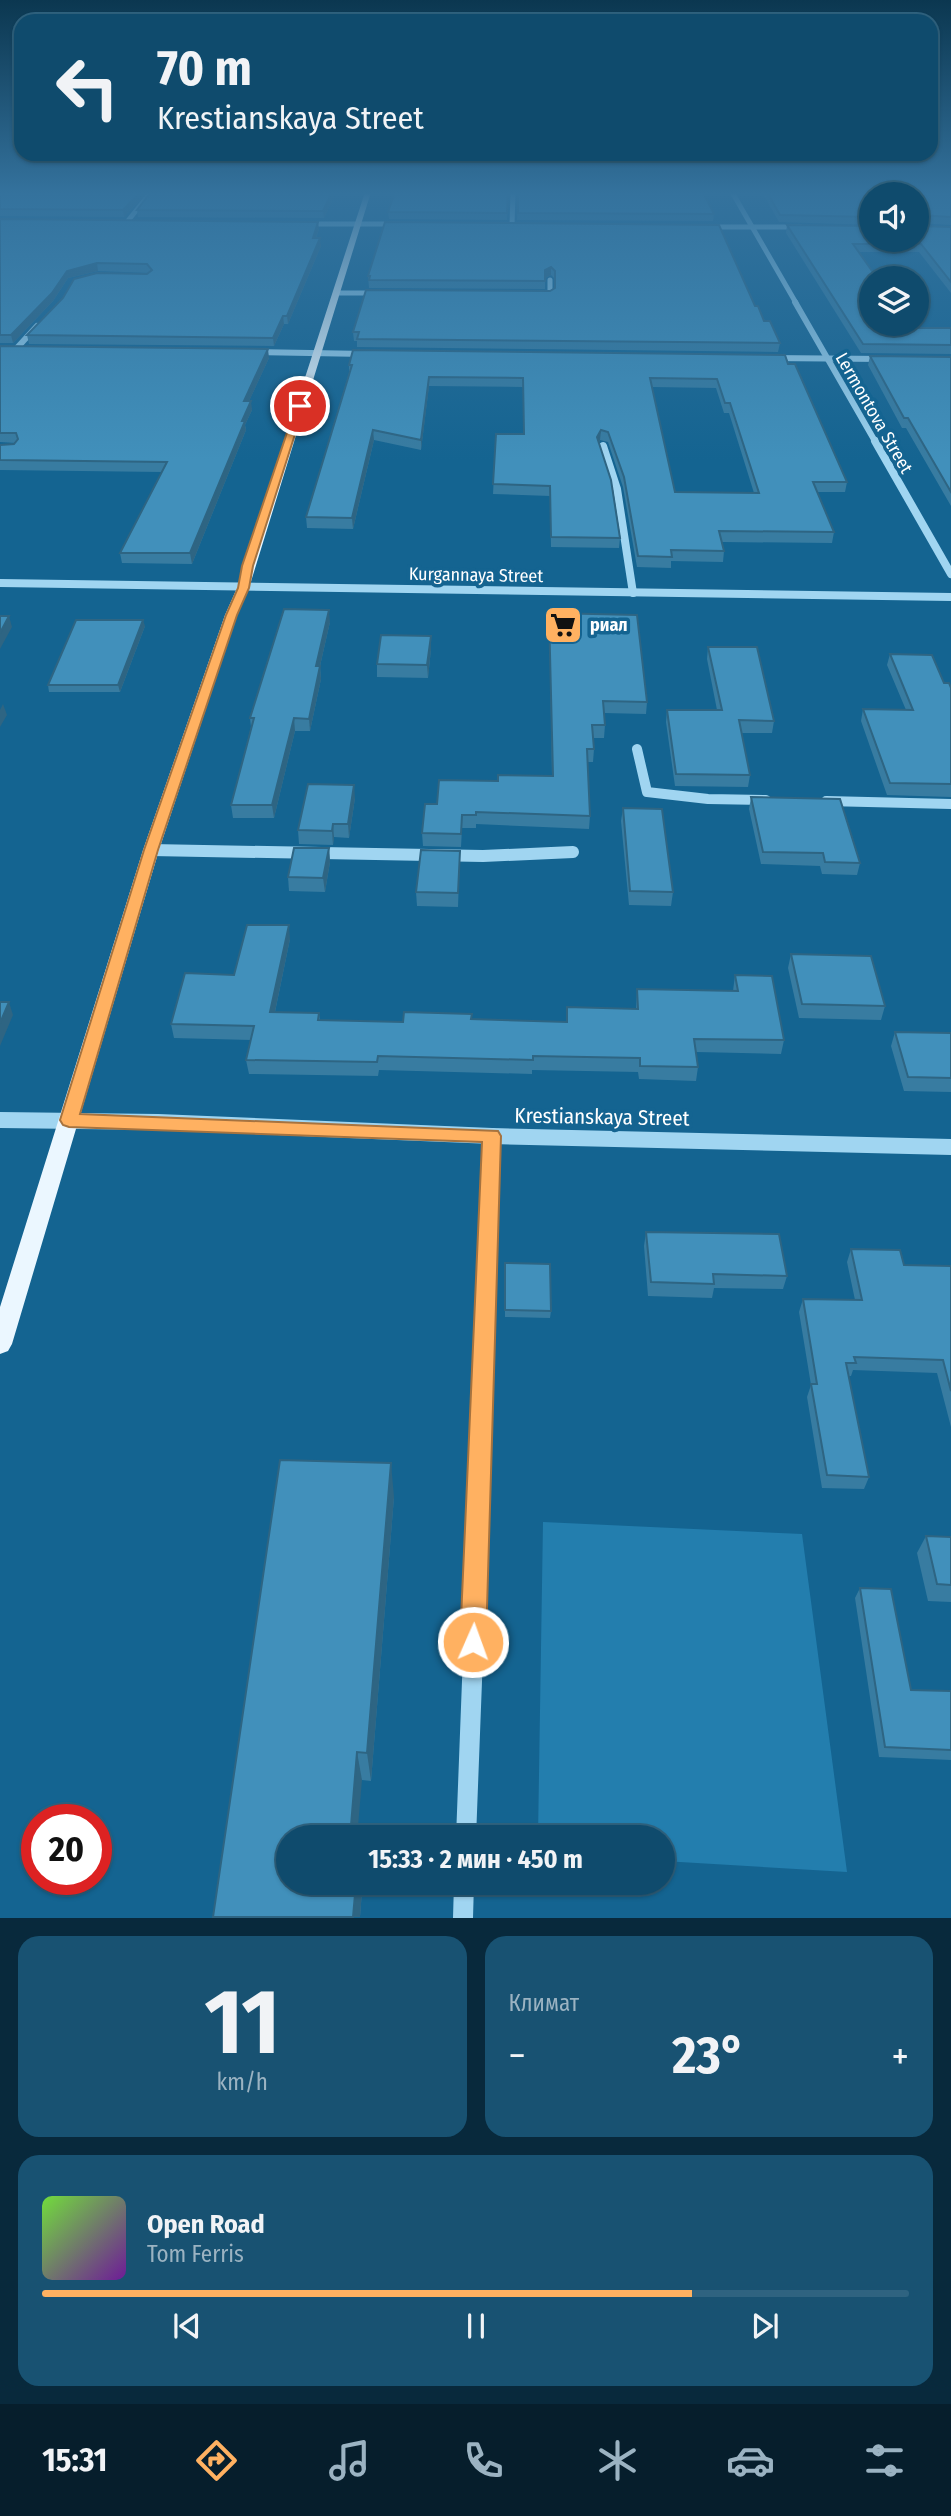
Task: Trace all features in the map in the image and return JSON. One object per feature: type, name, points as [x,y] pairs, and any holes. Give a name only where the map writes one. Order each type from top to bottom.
[{"type":"main road","points":[[0,1344],[151,850],[243,588],[339,282]]},
{"type":"street","points":[[525,294],[551,294],[550,282]]},
{"type":"street","name":"Lermontova Street","points":[[783,282],[951,574]]},
{"type":"street","points":[[336,293],[391,293]]},
{"type":"street","points":[[30,349],[12,349],[46,317]]},
{"type":"street","points":[[249,352],[372,354]]},
{"type":"street","points":[[757,358],[895,359]]},
{"type":"street","points":[[603,446],[617,489],[633,593]]},
{"type":"street","name":"Kurgannaya Street","points":[[0,583],[951,597]]},
{"type":"street","points":[[637,749],[647,792],[708,799],[785,800]]},
{"type":"street","points":[[810,800],[951,804]]},
{"type":"street","points":[[151,850],[483,856],[573,852]]},
{"type":"street","name":"Krestianskaya Street","points":[[0,1120],[951,1147]]},
{"type":"street","points":[[466,1825],[492,1136]]},
{"type":"street","points":[[463,1917],[464,1895]]},
{"type":"shaded area","points":[[543,1522],[802,1534],[847,1872],[675,1862],[675,1825],[538,1825]]},
{"type":"building","points":[[0,282],[60,282],[11,335],[0,335]]},
{"type":"building","points":[[73,282],[302,282],[287,316],[283,316],[273,338],[27,335],[63,298]]},
{"type":"building","points":[[555,282],[744,282],[755,306],[758,306],[764,321],[770,321],[780,343],[357,339],[359,332],[353,332],[366,290],[550,291],[555,288]]},
{"type":"building","points":[[823,282],[859,282],[859,336],[929,336],[929,328],[951,328],[951,345],[863,344]]},
{"type":"building","points":[[0,346],[268,349],[244,401],[251,401],[242,421],[245,421],[190,553],[120,553],[167,462],[0,460],[0,445],[14,444],[18,439],[16,433],[0,433]]},
{"type":"building","points":[[353,350],[785,355],[788,364],[795,364],[847,482],[813,482],[834,532],[719,531],[724,551],[671,550],[672,557],[638,556],[624,477],[608,432],[601,430],[597,437],[611,480],[620,538],[551,537],[550,486],[493,484],[496,434],[524,434],[523,378],[429,377],[421,440],[373,430],[352,518],[306,517],[352,365],[349,365]],"holes":[[[650,378],[717,379],[725,403],[730,403],[759,493],[675,492]]]},
{"type":"building","points":[[870,356],[951,357],[951,492],[908,418],[904,418]]},
{"type":"building","points":[[284,609],[329,610],[316,666],[320,666],[309,719],[294,718],[272,805],[231,805],[254,718],[250,718]]},
{"type":"building","points":[[549,613],[637,615],[647,702],[603,701],[605,725],[592,725],[594,749],[587,749],[590,816],[476,812],[476,815],[462,815],[461,834],[422,833],[425,804],[437,804],[439,780],[498,781],[498,775],[553,776]]},
{"type":"building","points":[[0,616],[9,616],[0,633]]},
{"type":"building","points":[[76,620],[143,620],[118,685],[48,685]]},
{"type":"building","points":[[381,635],[431,636],[427,665],[377,664]]},
{"type":"building","points":[[708,647],[757,647],[774,721],[739,720],[750,775],[676,774],[667,710],[722,710]]},
{"type":"building","points":[[890,654],[932,655],[944,683],[949,683],[951,784],[890,783],[863,709],[913,710]]},
{"type":"building","points":[[308,784],[354,785],[348,824],[333,824],[332,831],[298,830]]},
{"type":"building","points":[[751,797],[840,799],[860,863],[825,862],[823,853],[763,852]]},
{"type":"building","points":[[623,808],[662,809],[673,892],[630,891]]},
{"type":"building","points":[[294,848],[329,848],[323,878],[288,877]]},
{"type":"building","points":[[421,850],[460,851],[458,893],[416,892]]},
{"type":"building","points":[[247,925],[289,925],[270,1012],[319,1013],[318,1020],[403,1022],[404,1012],[472,1014],[471,1019],[567,1022],[567,1007],[638,1009],[637,989],[738,991],[735,975],[772,976],[784,1040],[694,1039],[698,1067],[640,1066],[640,1058],[533,1056],[533,1060],[378,1056],[377,1062],[246,1060],[254,1026],[171,1024],[185,973],[234,975]]},
{"type":"building","points":[[791,954],[871,956],[885,1006],[802,1004]]},
{"type":"building","points":[[0,1002],[9,1002],[0,1023]]},
{"type":"building","points":[[895,1032],[951,1033],[951,1078],[908,1077]]},
{"type":"building","points":[[646,1232],[779,1234],[787,1276],[713,1274],[714,1284],[651,1282]]},
{"type":"building","points":[[851,1249],[900,1250],[904,1265],[951,1266],[951,1391],[943,1360],[854,1357],[856,1363],[846,1363],[869,1477],[827,1475],[811,1384],[817,1384],[803,1299],[862,1300]]},
{"type":"building","points":[[505,1263],[550,1264],[551,1311],[505,1310]]},
{"type":"building","points":[[280,1460],[391,1463],[367,1753],[357,1752],[351,1825],[276,1825],[276,1895],[355,1895],[353,1917],[213,1917]]},
{"type":"building","points":[[926,1536],[951,1537],[951,1585],[937,1584]]},
{"type":"building","points":[[860,1588],[891,1589],[911,1690],[951,1691],[951,1750],[885,1747]]},
{"type":"place","name":"риал","points":[[563,625]]},
{"type":"route","points":[[300,406],[243,588],[151,850],[69,1120],[492,1136],[473,1642]]}]
